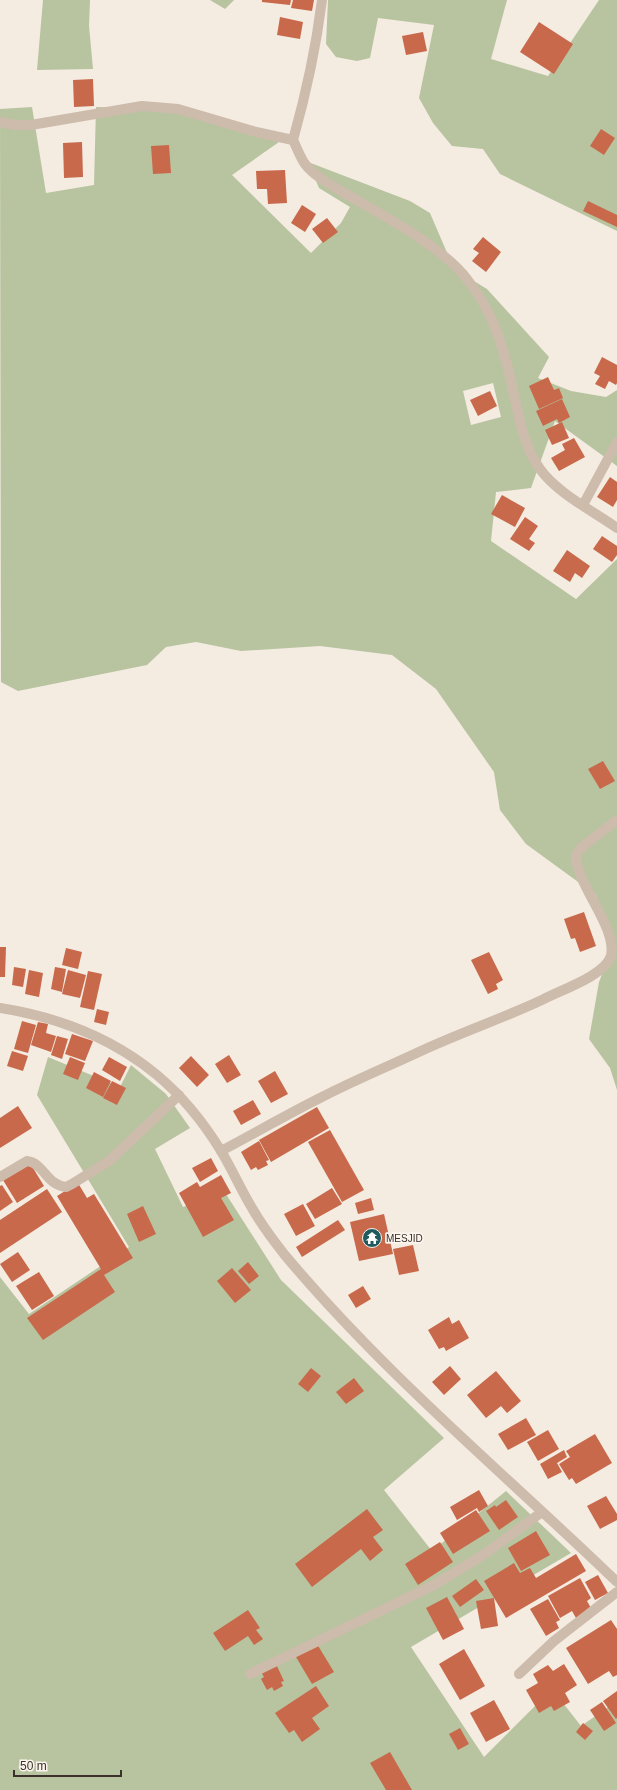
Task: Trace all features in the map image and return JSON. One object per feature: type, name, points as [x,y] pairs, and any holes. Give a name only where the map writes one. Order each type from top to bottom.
[{"type":"street","points":[[322,0],[316,42],[304,100],[293,140],[306,165],[334,188],[404,229],[444,256],[466,278],[486,306],[496,328],[510,376],[521,425],[534,459],[548,478],[562,490],[617,528]]},
{"type":"street","points":[[0,122],[15,125],[31,124],[142,106],[178,109],[256,132],[293,140]]},
{"type":"street","points":[[583,505],[617,442]]},
{"type":"street","points":[[221,1151],[323,1096],[422,1050],[535,1003],[595,974],[604,968],[612,954],[613,943],[611,934],[587,887],[576,854],[582,847],[617,820]]},
{"type":"street","points":[[0,1008],[49,1018],[80,1028],[107,1041],[131,1056],[179,1095],[221,1151],[252,1210],[283,1252],[310,1284],[402,1380],[617,1582]]},
{"type":"street","points":[[0,1178],[27,1161],[32,1162],[38,1167],[53,1183],[66,1187],[109,1161],[179,1095]]},
{"type":"street","points":[[250,1674],[446,1579],[483,1555],[542,1512]]},
{"type":"street","points":[[519,1674],[554,1640],[617,1592]]},
{"type":"green space","points":[[43,0],[90,0],[89,26],[93,69],[37,70]]},
{"type":"green space","points":[[210,0],[234,0],[225,9]]},
{"type":"green space","points":[[328,0],[507,0],[491,59],[548,76],[599,0],[617,0],[617,231],[500,174],[483,149],[452,146],[433,123],[419,98],[434,25],[378,18],[370,58],[357,61],[336,57],[326,44]]},
{"type":"green space","points":[[32,107],[46,193],[94,185],[96,107],[165,109],[289,135],[232,175],[311,253],[341,223],[350,207],[319,188],[308,162],[410,201],[430,213],[454,269],[487,289],[549,357],[538,378],[571,391],[606,397],[617,390],[617,466],[555,421],[531,488],[496,492],[491,541],[576,599],[617,559],[617,1090],[610,1068],[589,1039],[599,982],[612,949],[596,895],[526,844],[500,810],[494,772],[436,689],[392,655],[320,646],[241,651],[196,642],[166,647],[147,665],[18,691],[1,682],[0,109]],"holes":[[[493,383],[501,417],[471,425],[463,391]]]},
{"type":"green space","points":[[48,1057],[120,1087],[131,1065],[166,1094],[190,1128],[155,1149],[183,1207],[224,1191],[281,1280],[444,1438],[384,1490],[432,1551],[506,1491],[571,1553],[411,1647],[484,1757],[552,1689],[581,1726],[617,1701],[617,1790],[0,1790],[0,1277],[29,1314],[129,1247],[37,1095]]},
{"type":"building","points":[[262,0],[291,0],[290,5],[262,2]]},
{"type":"building","points":[[293,0],[314,0],[312,11],[291,8]]},
{"type":"building","points":[[280,17],[303,22],[300,39],[277,35]]},
{"type":"building","points":[[539,22],[573,44],[554,74],[520,52]]},
{"type":"building","points":[[423,32],[427,51],[406,55],[402,36]]},
{"type":"building","points":[[93,79],[94,106],[74,107],[73,80]]},
{"type":"building","points":[[601,129],[615,138],[604,155],[590,146]]},
{"type":"building","points":[[82,142],[83,177],[64,178],[63,143]]},
{"type":"building","points":[[169,145],[171,173],[153,174],[151,146]]},
{"type":"building","points":[[285,170],[287,203],[268,204],[267,189],[257,189],[256,171]]},
{"type":"building","points":[[588,201],[617,215],[617,227],[583,211]]},
{"type":"building","points":[[302,205],[316,214],[305,232],[291,223]]},
{"type":"building","points":[[327,218],[338,232],[323,243],[312,229]]},
{"type":"building","points":[[483,237],[501,252],[486,272],[472,261],[479,253],[473,249]]},
{"type":"building","points":[[602,357],[617,365],[616,385],[609,381],[605,389],[595,384],[600,376],[594,373]]},
{"type":"building","points":[[548,377],[554,390],[559,388],[563,398],[539,409],[529,386]]},
{"type":"building","points":[[490,391],[497,406],[478,416],[470,400]]},
{"type":"building","points":[[562,399],[570,417],[559,423],[557,419],[543,426],[536,411]]},
{"type":"building","points":[[562,422],[569,438],[552,445],[545,430]]},
{"type":"building","points":[[574,438],[585,457],[559,471],[551,458],[565,450],[562,444]]},
{"type":"building","points":[[610,477],[617,482],[617,500],[613,507],[597,497]]},
{"type":"building","points":[[502,495],[525,508],[515,527],[491,514]]},
{"type":"building","points":[[525,517],[538,526],[529,539],[535,543],[529,551],[510,539]]},
{"type":"building","points":[[602,536],[617,546],[617,555],[612,562],[593,549]]},
{"type":"building","points":[[567,550],[590,566],[582,578],[575,573],[570,582],[553,571]]},
{"type":"building","points":[[603,761],[615,781],[600,789],[588,769]]},
{"type":"building","points":[[584,912],[596,946],[580,952],[575,938],[571,939],[564,919]]},
{"type":"building","points":[[0,947],[6,947],[5,977],[0,977]]},
{"type":"building","points":[[66,948],[82,952],[78,969],[62,965]]},
{"type":"building","points":[[489,952],[503,980],[496,984],[498,989],[488,994],[471,960]]},
{"type":"building","points":[[14,967],[26,969],[23,987],[12,985]]},
{"type":"building","points":[[55,967],[66,969],[62,992],[51,989]]},
{"type":"building","points":[[29,970],[43,973],[39,997],[25,994]]},
{"type":"building","points":[[68,970],[86,975],[80,998],[62,994]]},
{"type":"building","points":[[88,971],[102,974],[94,1010],[80,1007]]},
{"type":"building","points":[[97,1009],[109,1012],[106,1025],[94,1022]]},
{"type":"building","points":[[22,1021],[36,1025],[28,1053],[14,1049]]},
{"type":"building","points":[[38,1022],[48,1024],[46,1033],[56,1036],[51,1052],[31,1045]]},
{"type":"building","points":[[72,1034],[93,1041],[85,1061],[65,1054]]},
{"type":"building","points":[[57,1036],[68,1039],[62,1059],[51,1055]]},
{"type":"building","points":[[12,1051],[28,1056],[23,1071],[7,1066]]},
{"type":"building","points":[[229,1055],[241,1075],[227,1083],[215,1064]]},
{"type":"building","points":[[191,1056],[209,1075],[197,1087],[179,1068]]},
{"type":"building","points":[[70,1057],[85,1063],[78,1080],[63,1074]]},
{"type":"building","points":[[109,1057],[127,1067],[120,1081],[102,1070]]},
{"type":"building","points":[[275,1071],[288,1094],[271,1103],[258,1081]]},
{"type":"building","points":[[94,1072],[111,1081],[103,1097],[86,1088]]},
{"type":"building","points":[[112,1081],[126,1088],[117,1105],[103,1098]]},
{"type":"building","points":[[253,1100],[261,1114],[241,1125],[233,1111]]},
{"type":"building","points":[[18,1106],[32,1128],[0,1148],[0,1118]]},
{"type":"building","points":[[317,1107],[329,1128],[271,1162],[259,1140]]},
{"type":"building","points":[[330,1130],[364,1190],[342,1202],[308,1142]]},
{"type":"building","points":[[259,1141],[269,1160],[266,1161],[268,1165],[258,1170],[256,1167],[251,1170],[241,1152]]},
{"type":"building","points":[[211,1158],[218,1171],[200,1182],[192,1168]]},
{"type":"building","points":[[30,1163],[44,1186],[17,1203],[3,1180]]},
{"type":"building","points":[[221,1175],[231,1193],[221,1198],[234,1220],[203,1237],[179,1193],[197,1182],[200,1187]]},
{"type":"building","points":[[78,1183],[87,1198],[94,1194],[133,1258],[104,1275],[115,1292],[43,1340],[27,1318],[101,1269],[57,1196]]},
{"type":"building","points":[[2,1185],[13,1202],[0,1211],[0,1186]]},
{"type":"building","points":[[332,1188],[342,1204],[315,1219],[306,1204]]},
{"type":"building","points":[[47,1189],[62,1212],[0,1253],[0,1220]]},
{"type":"building","points":[[371,1198],[374,1210],[358,1214],[355,1203]]},
{"type":"building","points":[[303,1204],[315,1226],[296,1236],[284,1214]]},
{"type":"building","points":[[143,1206],[156,1234],[139,1242],[127,1214]]},
{"type":"building","name":"MESJID","points":[[384,1214],[393,1254],[359,1261],[350,1222]]},
{"type":"building","points":[[338,1220],[345,1230],[302,1257],[296,1247]]},
{"type":"building","points":[[413,1245],[419,1271],[399,1275],[393,1249]]},
{"type":"building","points":[[18,1252],[30,1270],[12,1282],[0,1264]]},
{"type":"building","points":[[248,1262],[259,1276],[249,1284],[238,1271]]},
{"type":"building","points":[[232,1268],[251,1290],[235,1303],[217,1281]]},
{"type":"building","points":[[39,1272],[54,1296],[32,1310],[16,1286]]},
{"type":"building","points":[[363,1286],[371,1299],[356,1308],[348,1295]]},
{"type":"building","points":[[449,1317],[452,1324],[459,1320],[469,1338],[446,1351],[444,1347],[439,1349],[428,1330]]},
{"type":"building","points":[[450,1366],[461,1379],[444,1395],[432,1382]]},
{"type":"building","points":[[311,1368],[321,1376],[308,1392],[298,1384]]},
{"type":"building","points":[[496,1371],[521,1401],[507,1413],[501,1406],[486,1418],[467,1395]]},
{"type":"building","points":[[354,1378],[364,1391],[346,1404],[336,1392]]},
{"type":"building","points":[[526,1418],[536,1435],[508,1450],[498,1434]]},
{"type":"building","points":[[548,1430],[559,1449],[538,1461],[527,1442]]},
{"type":"building","points":[[595,1434],[612,1463],[576,1484],[572,1478],[569,1480],[559,1464],[570,1457],[566,1451]]},
{"type":"building","points":[[564,1450],[567,1457],[557,1463],[562,1472],[548,1479],[540,1464]]},
{"type":"building","points":[[479,1490],[488,1506],[479,1512],[477,1508],[457,1520],[450,1507]]},
{"type":"building","points":[[606,1496],[617,1514],[617,1520],[600,1529],[587,1506]]},
{"type":"building","points":[[506,1500],[518,1517],[499,1530],[486,1511],[495,1505],[496,1507]]},
{"type":"building","points":[[367,1509],[383,1530],[373,1537],[383,1550],[370,1561],[361,1549],[312,1587],[295,1564]]},
{"type":"building","points":[[476,1510],[490,1531],[453,1554],[440,1533]]},
{"type":"building","points":[[536,1531],[550,1555],[521,1571],[508,1548]]},
{"type":"building","points":[[440,1542],[453,1562],[418,1585],[405,1564]]},
{"type":"building","points":[[576,1554],[586,1571],[506,1618],[484,1581],[514,1563],[520,1573],[530,1568],[536,1578]]},
{"type":"building","points":[[598,1575],[608,1593],[595,1600],[585,1582]]},
{"type":"building","points":[[580,1578],[591,1598],[587,1601],[592,1610],[576,1618],[572,1611],[560,1618],[548,1596]]},
{"type":"building","points":[[476,1579],[484,1590],[460,1607],[452,1596]]},
{"type":"building","points":[[447,1597],[464,1629],[443,1640],[426,1608]]},
{"type":"building","points":[[494,1598],[498,1626],[481,1629],[476,1601]]},
{"type":"building","points":[[548,1599],[560,1620],[556,1622],[559,1628],[546,1636],[530,1609]]},
{"type":"building","points":[[248,1610],[260,1628],[256,1630],[263,1639],[254,1645],[248,1636],[225,1651],[213,1633]]},
{"type":"building","points":[[611,1620],[617,1629],[617,1675],[613,1677],[609,1671],[588,1684],[566,1648]]},
{"type":"building","points":[[317,1644],[334,1672],[312,1684],[296,1657]]},
{"type":"building","points":[[464,1649],[485,1686],[460,1700],[439,1664]]},
{"type":"building","points":[[276,1664],[284,1681],[281,1682],[283,1686],[274,1691],[272,1687],[267,1690],[261,1679],[264,1677],[261,1672]]},
{"type":"building","points":[[564,1664],[577,1685],[565,1693],[570,1702],[554,1711],[551,1706],[539,1713],[526,1690],[538,1683],[533,1674],[548,1665],[553,1671]]},
{"type":"building","points":[[316,1686],[329,1706],[312,1718],[320,1729],[302,1742],[294,1730],[289,1733],[275,1713]]},
{"type":"building","points":[[617,1691],[617,1718],[616,1719],[603,1701]]},
{"type":"building","points":[[494,1700],[510,1729],[486,1742],[470,1713]]},
{"type":"building","points":[[602,1702],[616,1723],[604,1731],[590,1710]]},
{"type":"building","points":[[583,1723],[593,1731],[585,1740],[576,1732]]},
{"type":"building","points":[[460,1728],[469,1744],[458,1750],[449,1734]]},
{"type":"building","points":[[390,1752],[412,1790],[386,1790],[370,1763]]},
{"type":"place","name":"MESJID","points":[[372,1238]]}]
